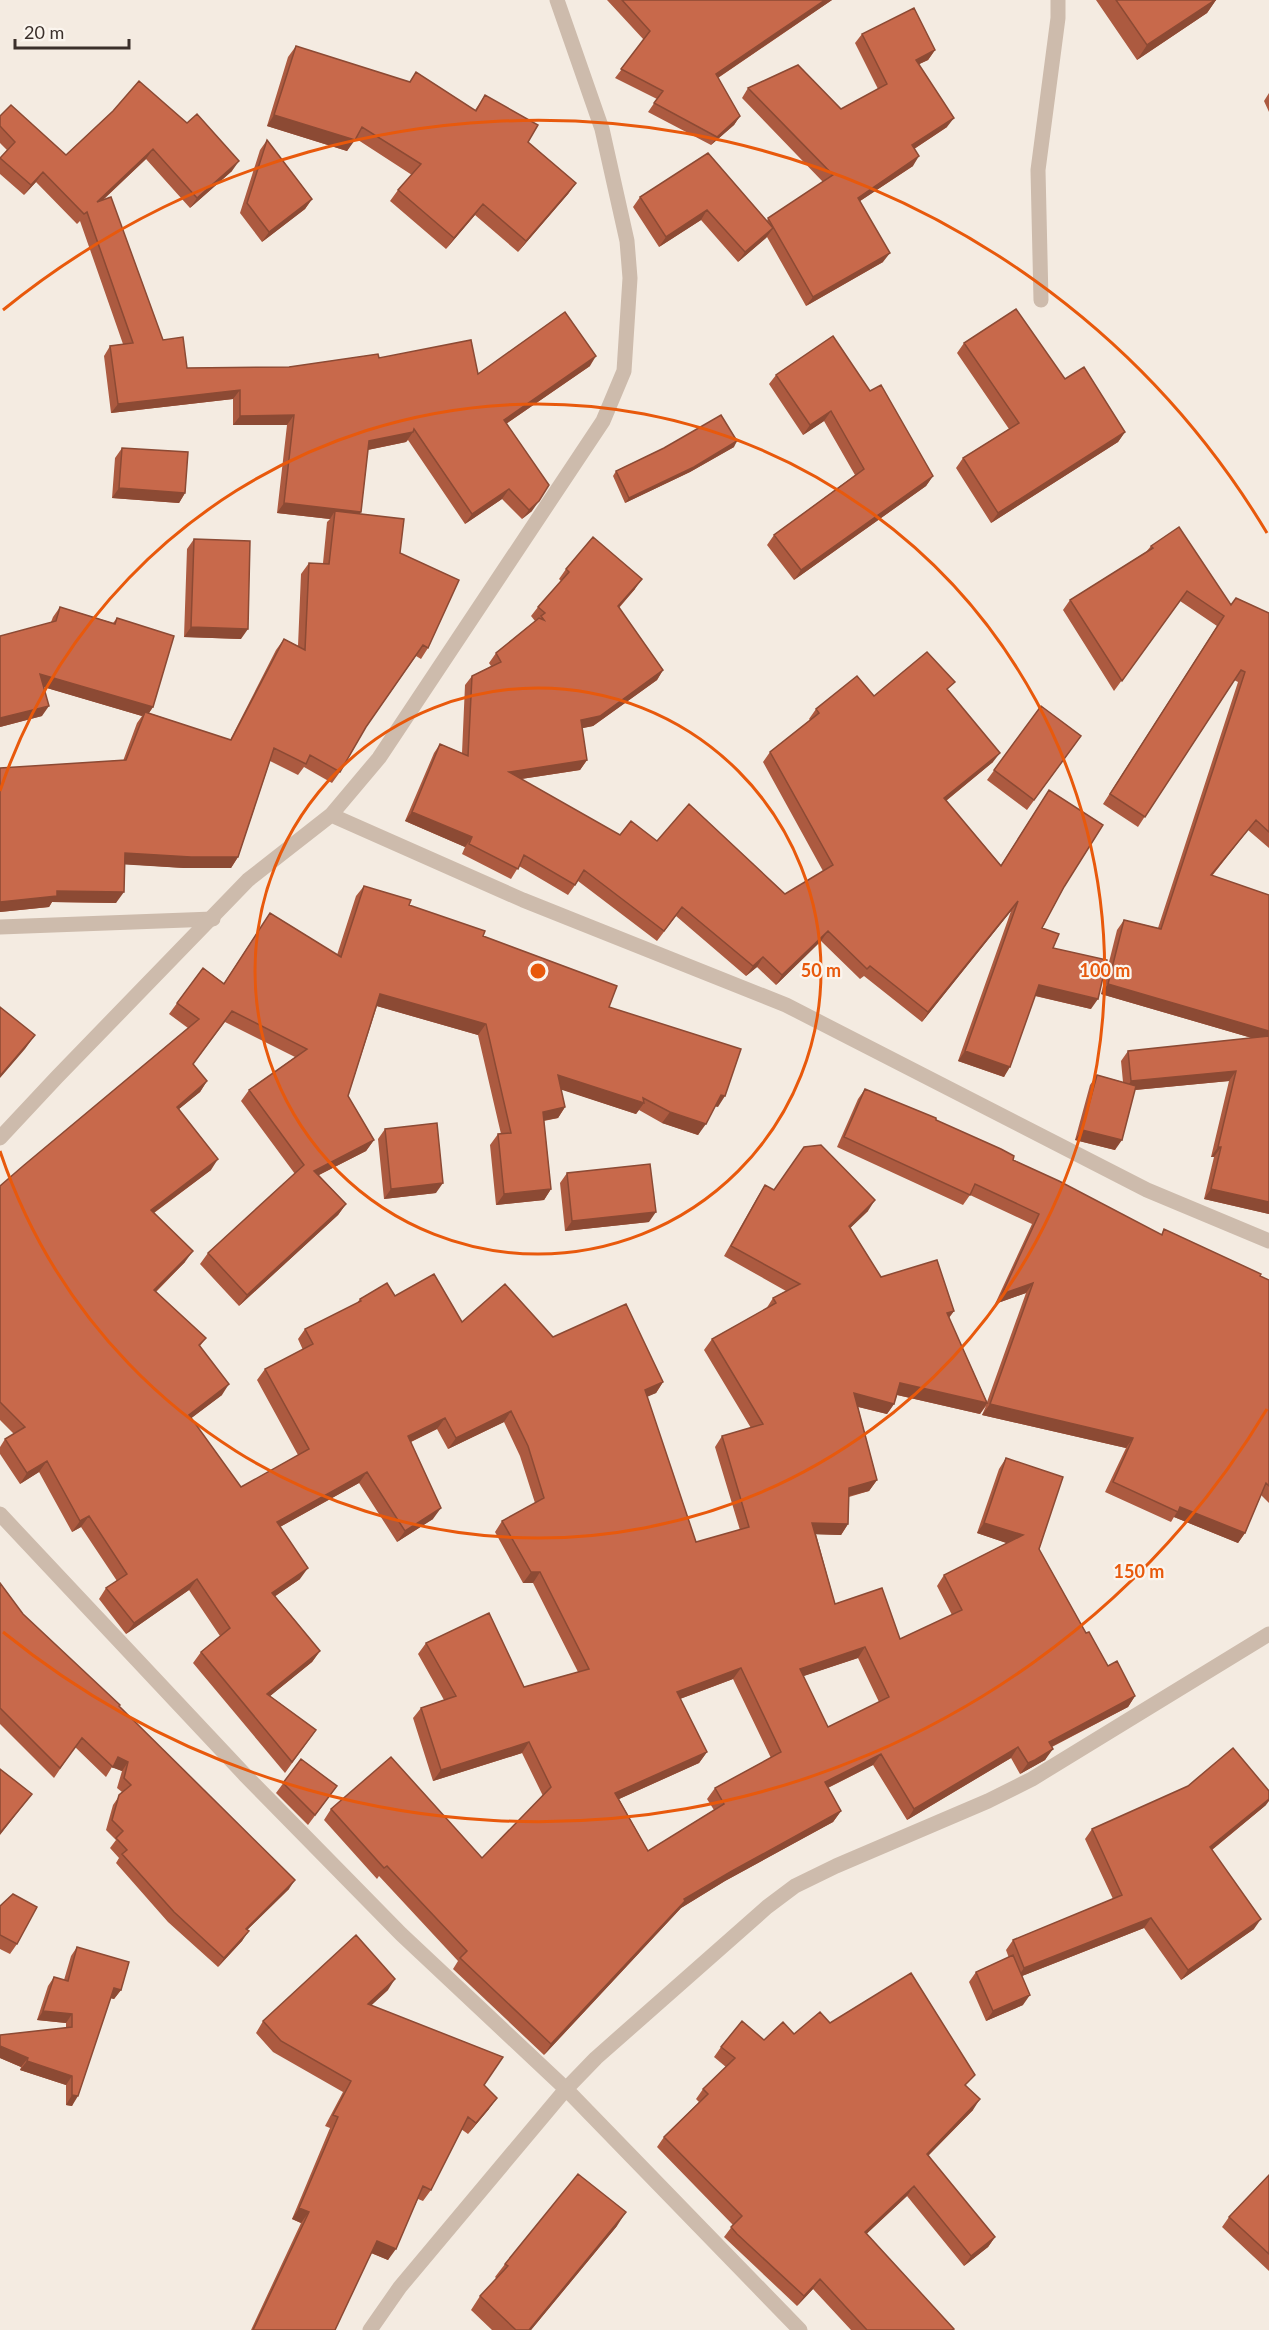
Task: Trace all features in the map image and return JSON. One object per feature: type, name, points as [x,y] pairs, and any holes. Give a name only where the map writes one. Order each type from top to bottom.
[{"type":"street","points":[[0,1138],[248,880],[331,814],[379,758],[603,421],[624,371],[630,278],[627,241],[602,129],[557,0]]},
{"type":"street","points":[[1041,300],[1038,170],[1058,18],[1058,0]]},
{"type":"street","points":[[331,814],[523,900],[786,1005],[1147,1190],[1269,1241]]},
{"type":"street","points":[[0,927],[213,918]]},
{"type":"street","points":[[0,1514],[245,1775],[336,1865],[401,1934],[566,2089],[800,2330]]},
{"type":"street","points":[[370,2330],[400,2287],[566,2089],[596,2058],[767,1907],[795,1887],[836,1866],[988,1801],[1032,1779],[1268,1636]]},
{"type":"building","points":[[622,0],[825,0],[716,74],[740,116],[717,137],[654,103],[663,91],[621,69],[650,31]]},
{"type":"building","points":[[1116,0],[1215,0],[1147,45]]},
{"type":"building","points":[[914,8],[935,50],[916,60],[954,118],[912,145],[919,156],[858,198],[890,253],[813,297],[768,218],[833,175],[748,88],[798,65],[841,109],[887,84],[862,34]]},
{"type":"building","points":[[296,46],[410,82],[416,72],[476,111],[485,95],[538,125],[528,142],[576,183],[526,241],[483,204],[454,238],[398,190],[421,164],[362,127],[355,140],[274,115]]},
{"type":"building","points":[[139,81],[187,123],[197,114],[239,161],[197,198],[153,149],[97,202],[111,197],[163,340],[183,337],[187,368],[289,367],[378,354],[379,358],[471,340],[478,374],[565,312],[596,356],[504,420],[549,485],[539,501],[529,510],[509,489],[472,514],[414,429],[413,432],[369,441],[361,512],[284,503],[294,415],[240,416],[240,390],[118,404],[110,346],[133,343],[87,212],[84,214],[43,172],[31,185],[0,158],[15,142],[0,126],[0,116],[11,105],[66,155],[113,111]]},
{"type":"building","points":[[267,140],[312,199],[269,232],[247,203]]},
{"type":"building","points":[[708,153],[773,228],[745,252],[707,210],[666,237],[640,197]]},
{"type":"building","points":[[1016,309],[1065,379],[1084,367],[1125,432],[998,513],[963,458],[1019,423],[964,343]]},
{"type":"building","points":[[833,336],[870,391],[881,385],[933,476],[801,570],[774,535],[864,469],[831,411],[810,425],[776,375]]},
{"type":"building","points":[[721,415],[737,441],[694,467],[629,498],[616,471],[664,448]]},
{"type":"building","points":[[122,448],[188,452],[185,493],[119,488]]},
{"type":"building","points":[[335,511],[404,519],[400,553],[459,580],[428,648],[423,645],[366,727],[340,772],[310,755],[306,764],[274,748],[238,857],[125,853],[124,892],[57,891],[57,896],[0,902],[0,768],[126,760],[145,712],[231,740],[284,639],[305,650],[309,563],[329,564]]},
{"type":"building","points":[[1179,527],[1231,605],[1236,598],[1269,613],[1269,832],[1256,820],[1211,875],[1269,895],[1269,1031],[1108,984],[1124,920],[1161,929],[1245,672],[1241,670],[1145,817],[1110,794],[1224,616],[1187,591],[1122,681],[1070,600],[1153,548],[1151,546]]},
{"type":"building","points":[[593,537],[642,579],[618,606],[663,670],[600,716],[581,720],[587,760],[509,772],[620,835],[631,821],[657,841],[689,804],[785,894],[833,865],[770,752],[819,713],[816,709],[857,676],[874,696],[927,652],[955,682],[947,689],[1000,753],[944,798],[1001,866],[1049,790],[1103,825],[1064,887],[1042,928],[1059,934],[1053,948],[1107,960],[1098,999],[1039,985],[1010,1067],[965,1051],[1018,901],[928,1012],[870,966],[867,969],[828,931],[782,975],[763,957],[753,966],[682,907],[664,931],[584,870],[575,885],[524,855],[518,869],[469,844],[472,837],[412,812],[440,744],[468,756],[472,676],[501,662],[496,653],[539,618],[544,620],[541,616],[545,613],[538,607],[569,572],[566,569]]},
{"type":"building","points":[[194,539],[250,541],[248,629],[191,627]]},
{"type":"building","points":[[60,607],[115,624],[117,618],[174,636],[153,707],[40,674],[49,706],[0,718],[0,636],[56,621]]},
{"type":"building","points":[[1041,706],[1081,736],[1034,800],[994,770]]},
{"type":"building","points":[[364,886],[411,900],[409,905],[485,931],[483,936],[617,986],[609,1007],[741,1049],[725,1096],[721,1095],[706,1124],[670,1112],[643,1098],[644,1103],[558,1075],[565,1107],[543,1112],[551,1189],[504,1194],[498,1134],[511,1133],[486,1024],[380,994],[348,1096],[374,1140],[314,1171],[346,1204],[247,1295],[208,1253],[304,1165],[249,1090],[307,1049],[232,1011],[193,1064],[207,1081],[177,1107],[218,1159],[151,1210],[193,1251],[154,1290],[206,1338],[199,1345],[229,1384],[189,1415],[241,1487],[309,1449],[265,1369],[313,1344],[305,1329],[361,1301],[360,1299],[387,1283],[395,1296],[434,1274],[462,1322],[505,1284],[553,1337],[626,1304],[663,1382],[645,1390],[696,1542],[749,1527],[722,1436],[763,1424],[712,1339],[776,1303],[773,1298],[800,1284],[731,1246],[765,1185],[774,1190],[804,1147],[821,1145],[875,1200],[849,1226],[881,1277],[937,1260],[954,1311],[947,1313],[987,1403],[900,1383],[894,1404],[854,1393],[877,1480],[849,1488],[848,1524],[812,1523],[835,1604],[882,1588],[900,1639],[962,1610],[944,1575],[1023,1535],[984,1523],[1006,1458],[1063,1477],[1039,1549],[1086,1633],[1089,1632],[1108,1666],[1117,1661],[1135,1696],[1049,1742],[1053,1749],[1035,1760],[1028,1763],[1018,1747],[914,1809],[881,1754],[825,1782],[841,1811],[684,1899],[685,1901],[551,2044],[460,1958],[467,1951],[387,1866],[384,1868],[331,1809],[391,1757],[482,1858],[551,1787],[529,1742],[441,1770],[421,1708],[456,1696],[426,1643],[489,1613],[524,1687],[589,1669],[540,1572],[531,1572],[502,1521],[544,1498],[528,1446],[511,1411],[456,1438],[445,1418],[408,1436],[441,1508],[405,1531],[367,1472],[277,1522],[308,1568],[272,1593],[320,1651],[267,1694],[316,1730],[292,1762],[201,1652],[230,1628],[197,1579],[134,1623],[106,1588],[127,1574],[89,1516],[80,1521],[47,1461],[27,1473],[5,1439],[25,1427],[0,1402],[0,1186],[199,1019],[177,1003],[203,968],[224,984],[270,913],[341,957]],"holes":[[[865,1647],[889,1697],[828,1727],[800,1669]],[[741,1668],[781,1752],[715,1788],[724,1804],[648,1851],[615,1793],[707,1752],[677,1692]]]},
{"type":"building","points":[[0,1007],[35,1035],[0,1076]]},
{"type":"building","points":[[1269,1036],[1269,1202],[1211,1189],[1221,1147],[1218,1147],[1236,1071],[1131,1081],[1128,1051]]},
{"type":"building","points":[[1097,1075],[1136,1086],[1122,1140],[1082,1130]]},
{"type":"building","points":[[865,1089],[936,1118],[936,1120],[1001,1149],[1014,1156],[1013,1160],[1059,1181],[1162,1235],[1164,1229],[1261,1274],[1260,1276],[1269,1280],[1269,1486],[1266,1483],[1245,1533],[1180,1507],[1178,1512],[1113,1482],[1133,1438],[990,1404],[1033,1283],[1002,1294],[1039,1214],[975,1184],[970,1195],[844,1137]]},
{"type":"building","points":[[437,1123],[443,1183],[391,1189],[385,1129]]},
{"type":"building","points":[[650,1164],[656,1212],[572,1221],[567,1173]]},
{"type":"building","points":[[0,1583],[23,1614],[120,1705],[295,1880],[246,1929],[249,1931],[224,1958],[174,1912],[122,1854],[127,1850],[116,1838],[123,1831],[112,1820],[119,1795],[131,1785],[124,1778],[128,1762],[118,1757],[113,1767],[82,1738],[60,1768],[0,1708]]},
{"type":"building","points":[[1233,1748],[1269,1791],[1269,1799],[1210,1847],[1261,1919],[1188,1970],[1151,1918],[1024,1968],[1013,1940],[1122,1895],[1092,1829],[1188,1786]]},
{"type":"building","points":[[301,1759],[337,1786],[315,1815],[283,1783]]},
{"type":"building","points":[[0,1769],[32,1794],[0,1833]]},
{"type":"building","points":[[13,1894],[37,1907],[17,1944],[0,1935],[0,1906]]},
{"type":"building","points":[[356,1935],[395,1979],[368,2004],[503,2057],[484,2085],[497,2098],[476,2123],[468,2117],[431,2190],[423,2186],[396,2249],[377,2241],[335,2330],[253,2330],[309,2212],[299,2208],[338,2117],[333,2115],[351,2081],[281,2041],[263,2021]]},
{"type":"building","points":[[77,1947],[129,1962],[121,1990],[114,1988],[78,2096],[72,2095],[72,2076],[27,2061],[28,2058],[0,2046],[0,2035],[72,2027],[72,2014],[43,2011],[54,1977],[68,1981]]},
{"type":"building","points":[[1013,1955],[1030,1995],[993,2011],[976,1972]]},
{"type":"building","points":[[911,1973],[975,2075],[965,2085],[980,2099],[927,2154],[995,2237],[971,2256],[914,2186],[865,2232],[954,2329],[867,2330],[820,2279],[804,2296],[737,2234],[731,2227],[742,2216],[664,2137],[708,2094],[703,2089],[735,2058],[721,2047],[742,2021],[764,2040],[783,2022],[794,2034],[820,2012],[830,2023]]},
{"type":"building","points":[[578,2174],[626,2212],[529,2330],[516,2330],[480,2296],[508,2266],[505,2264]]},
{"type":"building","points":[[1269,2175],[1269,2254],[1229,2217]]}]
